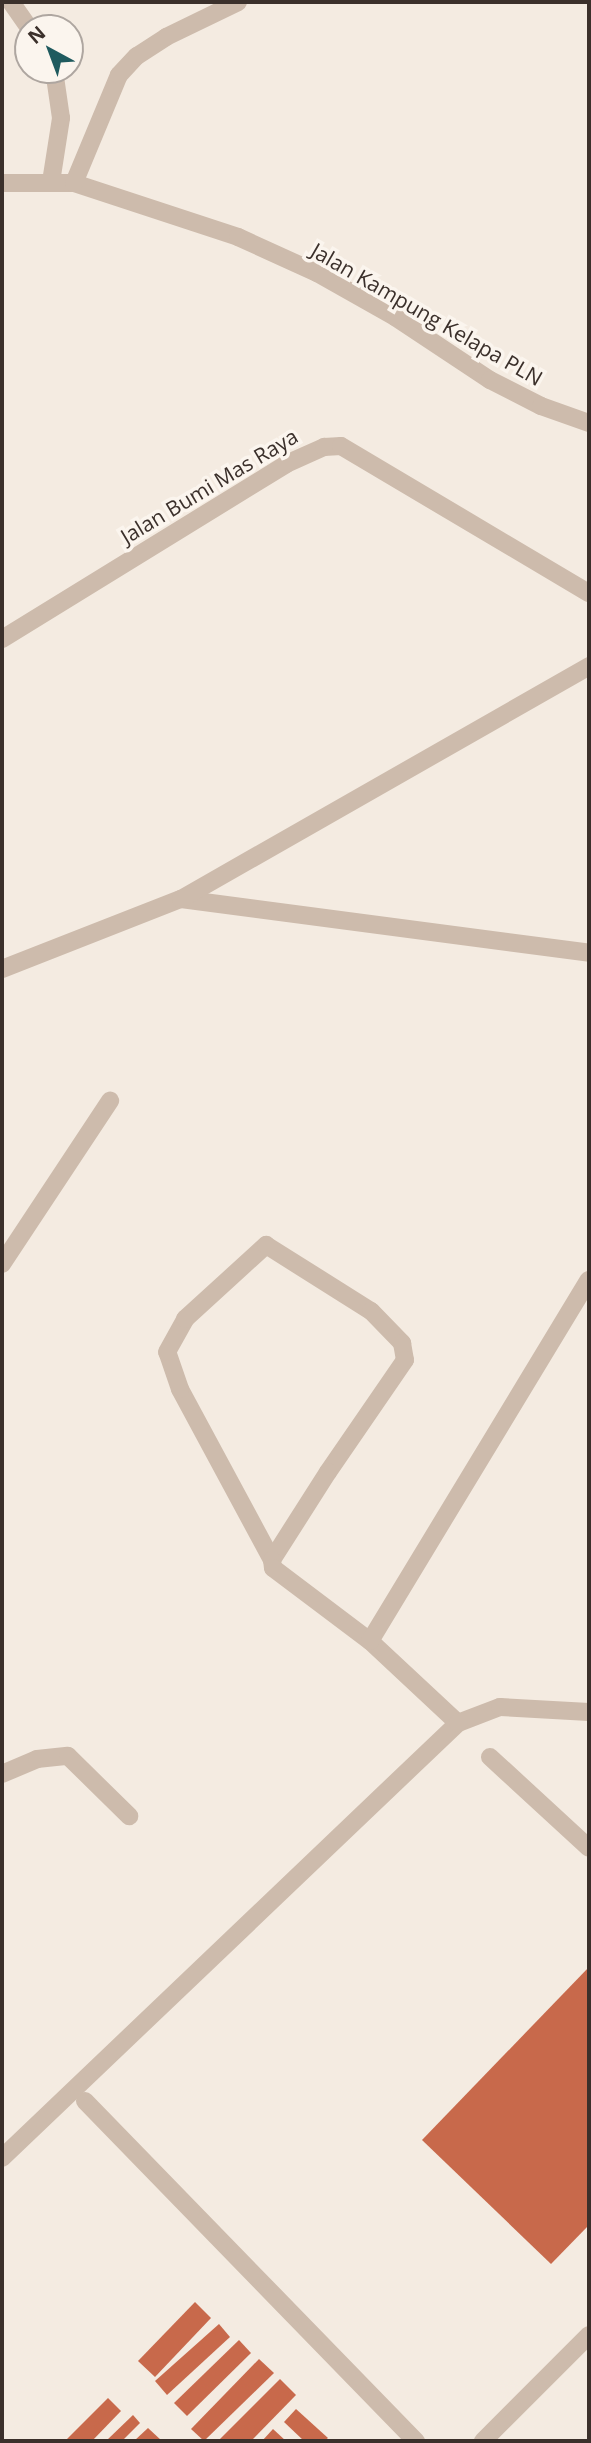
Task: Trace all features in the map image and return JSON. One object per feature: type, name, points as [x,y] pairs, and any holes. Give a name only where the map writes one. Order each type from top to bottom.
[{"type":"street","points":[[74,183],[119,75],[137,56],[166,37],[238,2]]},
{"type":"street","points":[[51,182],[61,118],[56,84]]},
{"type":"street","name":"Jalan Kampung Kelapa PLN","points":[[2,183],[74,183],[237,237],[317,273],[395,317],[490,380],[541,406],[589,423]]},
{"type":"street","name":"Jalan Bumi Mas Raya","points":[[2,639],[286,464],[324,447],[341,446],[589,593]]},
{"type":"street","points":[[2,969],[181,899],[589,666]]},
{"type":"street","points":[[181,899],[589,953]]},
{"type":"street","points":[[2,1264],[110,1101]]},
{"type":"street","points":[[272,1560],[405,1360],[402,1343],[371,1311],[266,1245],[185,1319],[167,1352],[180,1389],[272,1560],[276,1573],[370,1641],[458,1723]]},
{"type":"street","points":[[370,1641],[589,1280]]},
{"type":"street","points":[[2,2158],[458,1723],[500,1707],[589,1712]]},
{"type":"street","points":[[2,1774],[37,1759],[68,1756],[129,1816]]},
{"type":"street","points":[[490,1757],[589,1848]]},
{"type":"street","points":[[85,2101],[416,2441]]},
{"type":"street","points":[[482,2441],[589,2335]]},
{"type":"building","points":[[589,1967],[589,2225],[551,2264],[422,2140]]},
{"type":"building","points":[[195,2302],[211,2318],[155,2377],[138,2361]]},
{"type":"building","points":[[219,2324],[230,2337],[167,2395],[155,2381]]},
{"type":"building","points":[[239,2340],[251,2353],[187,2416],[174,2403]]},
{"type":"building","points":[[259,2359],[274,2373],[204,2441],[191,2429]]},
{"type":"building","points":[[280,2379],[296,2395],[251,2441],[218,2441]]},
{"type":"building","points":[[108,2398],[121,2411],[92,2441],[65,2441]]},
{"type":"building","points":[[296,2409],[328,2438],[324,2441],[304,2441],[284,2422]]},
{"type":"building","points":[[133,2415],[140,2423],[122,2441],[106,2441]]},
{"type":"building","points":[[148,2428],[162,2441],[134,2441]]},
{"type":"building","points":[[273,2429],[286,2441],[262,2441]]}]
